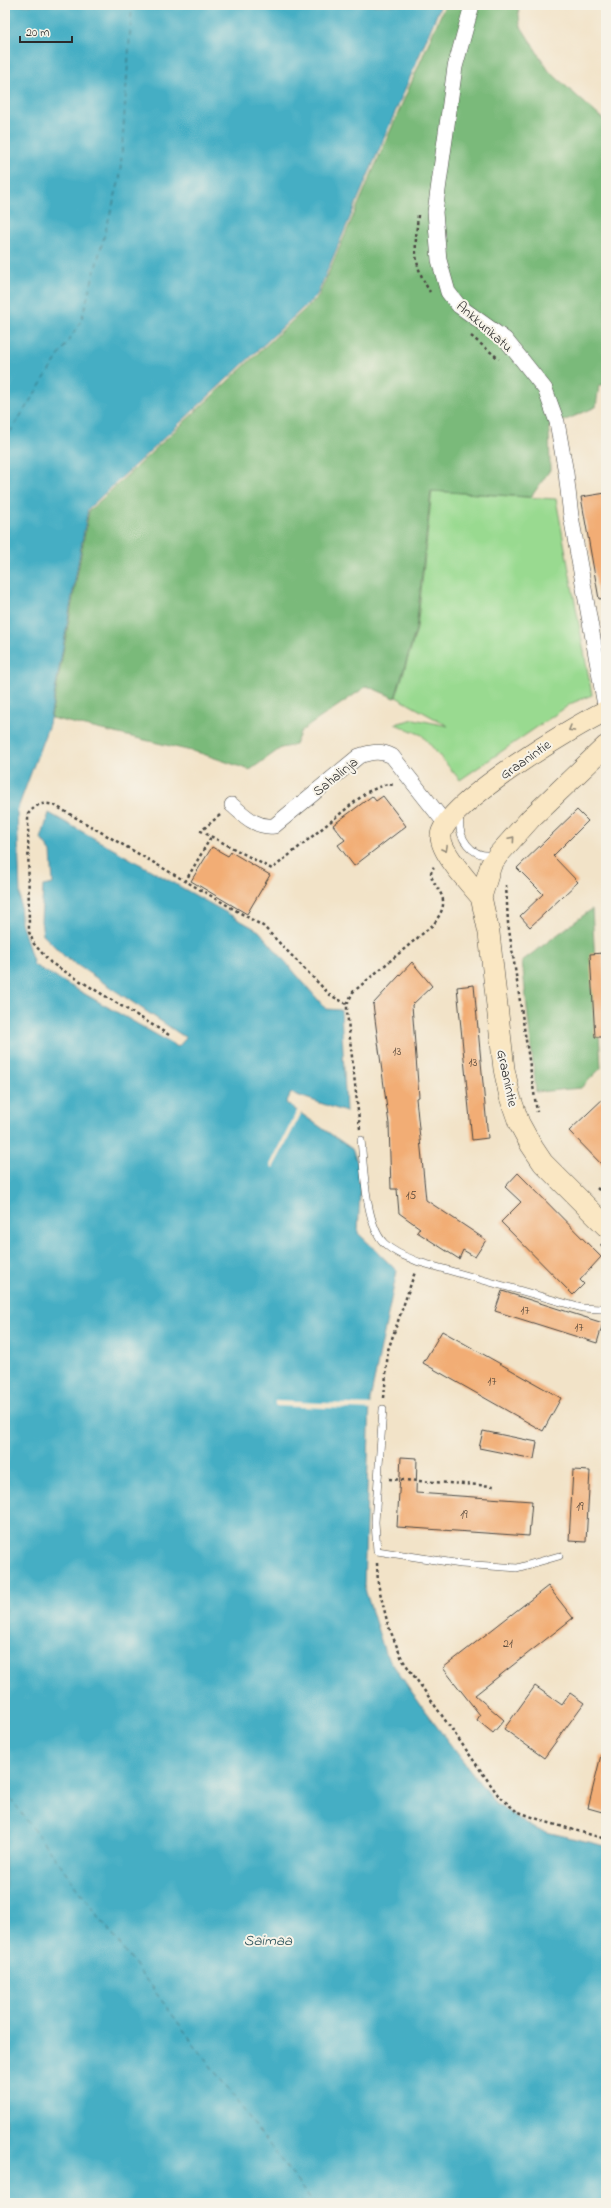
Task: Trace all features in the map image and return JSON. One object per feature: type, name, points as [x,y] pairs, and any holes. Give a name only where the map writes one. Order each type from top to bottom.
[{"type":"street","name":"Ankkurikatu","points":[[472,5],[455,67],[435,212],[439,260],[448,292],[459,306],[505,339],[545,390],[554,416],[566,473],[571,516],[606,711]]},
{"type":"street","name":"Graanintie","points":[[482,897],[448,855],[441,842],[445,823],[461,808],[532,752],[606,711]]},
{"type":"street","name":"Graanintie","points":[[606,746],[531,818],[498,855],[491,865],[482,897],[489,933],[504,1069],[510,1097],[519,1123],[530,1145],[543,1163],[606,1226]]},
{"type":"street","name":"Sahalinja","points":[[232,805],[255,824],[264,827],[274,826],[359,756],[373,752],[386,752],[392,756],[445,823]]},
{"type":"lane","points":[[461,808],[459,821],[461,833],[467,846],[475,852],[486,856],[498,855]]},
{"type":"lane","points":[[361,1140],[367,1200],[376,1234],[394,1252],[419,1262],[582,1308],[600,1309],[606,1306]]},
{"type":"lane","points":[[383,1409],[375,1522],[377,1551],[461,1564],[517,1568],[559,1556]]},
{"type":"path","points":[[232,805],[201,831],[272,869],[367,792],[387,784],[394,784],[398,788]]},
{"type":"path","points":[[169,1035],[51,963],[34,944],[29,932],[28,814],[35,806],[42,802],[54,805],[184,882],[263,926],[330,995],[347,1004]]},
{"type":"path","points":[[184,882],[211,837]]},
{"type":"path","points":[[361,1140],[347,1004],[353,992],[434,924],[441,914],[443,901],[442,895],[432,880],[431,873],[432,868],[438,864]]},
{"type":"path","points":[[506,882],[508,923],[537,1114]]},
{"type":"path","points":[[597,1187],[606,1196]]},
{"type":"path","points":[[383,1409],[388,1350],[419,1262]]},
{"type":"path","points":[[378,1478],[494,1486]]},
{"type":"path","points":[[377,1551],[378,1584],[388,1626],[402,1659],[498,1795],[516,1811],[546,1822],[606,1839]]},
{"type":"green space","points":[[445,5],[518,5],[520,25],[549,71],[606,122],[606,385],[599,385],[596,407],[549,427],[550,470],[531,497],[431,491],[416,629],[395,698],[367,686],[301,731],[295,745],[281,748],[250,770],[200,753],[51,718],[89,511],[318,297]]},
{"type":"green space","points":[[432,491],[556,499],[592,695],[572,703],[460,780],[422,735],[395,724],[414,719],[448,726],[396,697],[417,629]]},
{"type":"green space","points":[[592,909],[601,1068],[581,1088],[536,1092],[522,961]]},
{"type":"water","name":"Saimaa","points":[[5,5],[441,5],[317,295],[88,509],[49,724],[17,811],[21,922],[34,965],[178,1047],[186,1038],[65,957],[43,935],[41,921],[43,886],[53,884],[51,852],[41,839],[49,813],[259,931],[326,1009],[341,1010],[346,1112],[291,1093],[286,1103],[352,1149],[361,1171],[358,1233],[397,1271],[370,1400],[364,1586],[385,1653],[425,1711],[496,1804],[538,1830],[606,1846],[606,2203],[5,2203]]},
{"type":"pier","points":[[298,1109],[302,1112],[273,1168],[270,1165]]},
{"type":"pier","points":[[275,1401],[372,1405],[372,1410],[275,1406]]},
{"type":"building","points":[[606,493],[606,598],[599,599],[581,497]]},
{"type":"building","points":[[372,796],[376,801],[383,796],[406,826],[354,866],[338,845],[345,840],[333,825]]},
{"type":"building","points":[[577,810],[588,821],[553,856],[578,882],[530,927],[520,916],[543,894],[517,868]]},
{"type":"building","points":[[212,847],[228,856],[231,852],[270,875],[247,914],[191,881]]},
{"type":"building","points":[[603,953],[606,1037],[595,1037],[590,954]]},
{"type":"building","points":[[412,962],[432,986],[412,1005],[419,1097],[416,1098],[426,1200],[486,1240],[475,1257],[463,1250],[459,1259],[417,1232],[420,1228],[399,1213],[397,1189],[391,1189],[389,1124],[373,1004]]},
{"type":"building","points":[[474,985],[488,1138],[472,1140],[457,987]]},
{"type":"building","points":[[606,1096],[606,1169],[569,1131]]},
{"type":"building","points":[[518,1173],[601,1257],[580,1280],[584,1284],[573,1295],[501,1222],[521,1202],[505,1187]]},
{"type":"building","points":[[502,1291],[603,1323],[597,1343],[495,1311]]},
{"type":"building","points":[[442,1331],[561,1398],[543,1431],[423,1363]]},
{"type":"building","points":[[483,1431],[537,1442],[534,1459],[479,1448]]},
{"type":"building","points":[[401,1457],[417,1458],[416,1493],[532,1501],[529,1536],[397,1527]]},
{"type":"building","points":[[573,1470],[590,1471],[586,1542],[569,1541]]},
{"type":"building","points":[[548,1586],[573,1618],[475,1695],[504,1720],[493,1733],[477,1720],[480,1715],[443,1668]]},
{"type":"building","points":[[535,1686],[562,1705],[570,1693],[584,1703],[544,1758],[504,1729]]},
{"type":"building","points":[[601,1755],[606,1756],[606,1813],[588,1808]]},
{"type":"ferry route","points":[[5,440],[81,321],[120,178],[132,5]]},
{"type":"ferry route","points":[[5,1791],[313,2203]]}]
